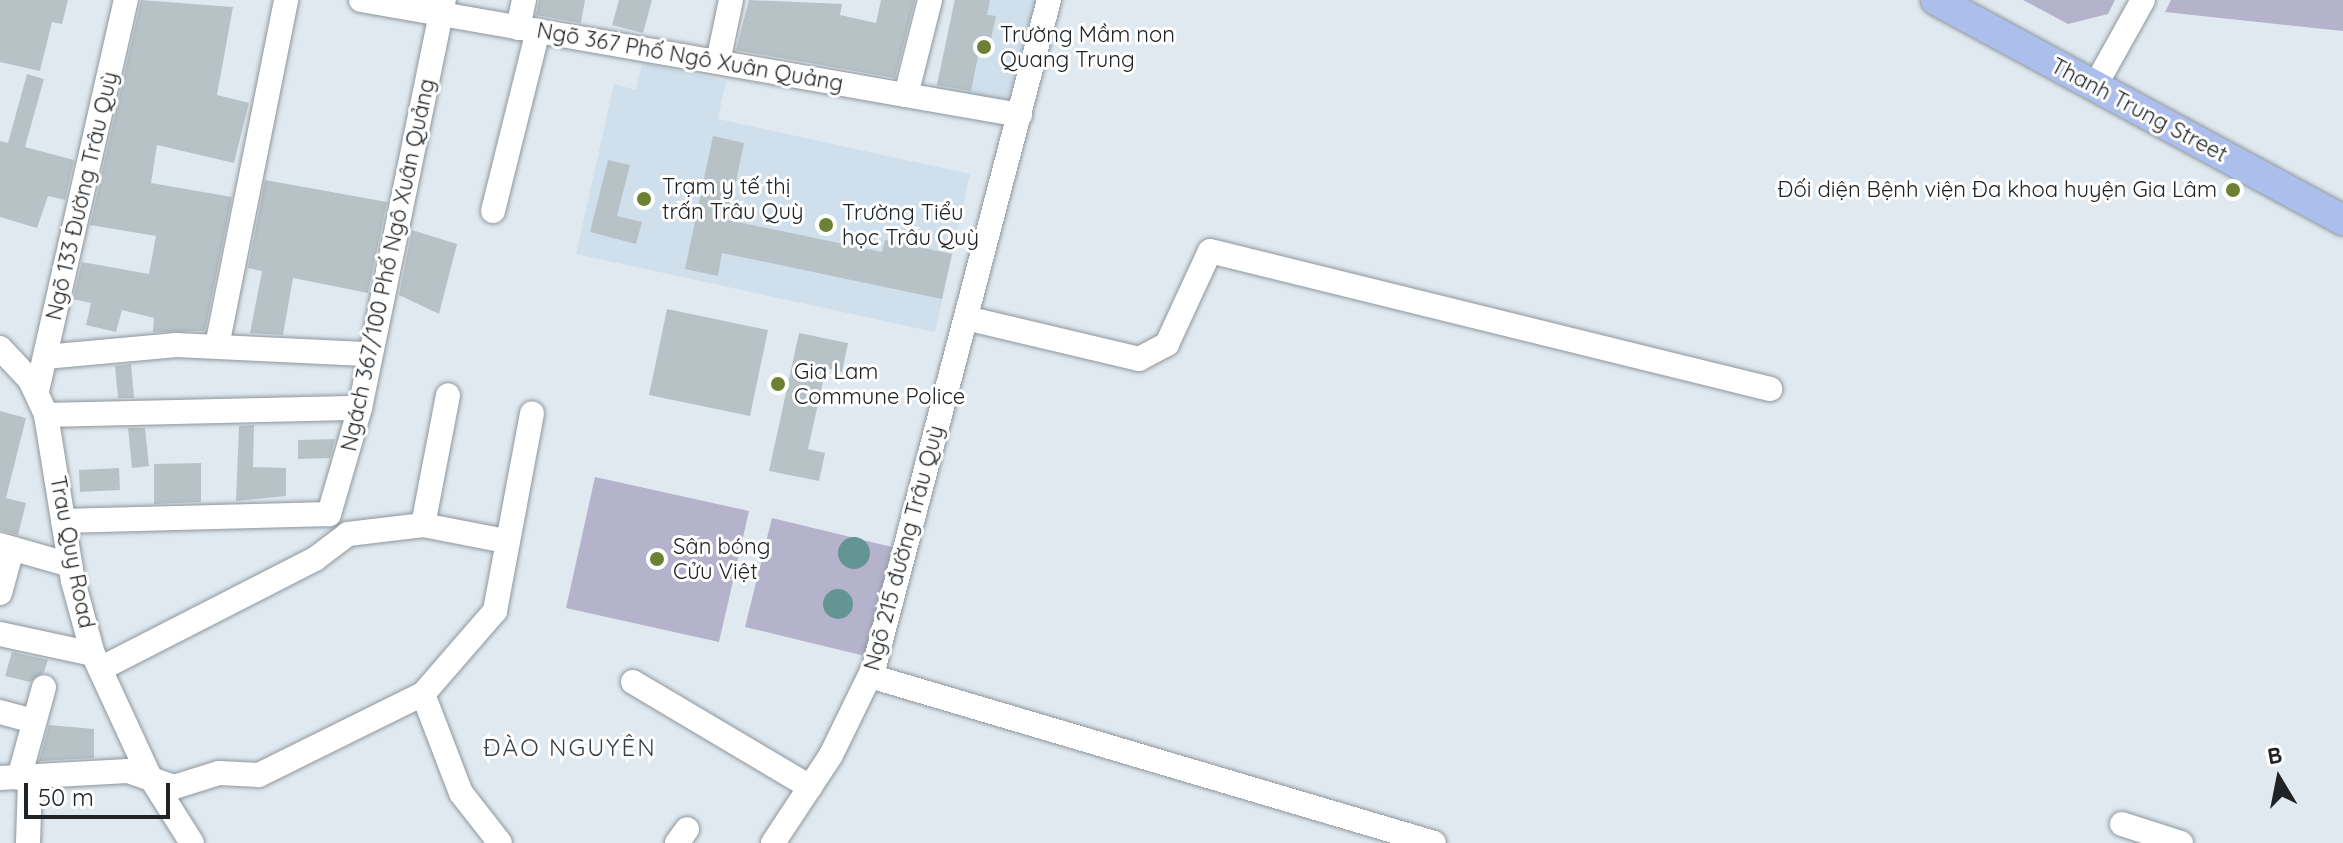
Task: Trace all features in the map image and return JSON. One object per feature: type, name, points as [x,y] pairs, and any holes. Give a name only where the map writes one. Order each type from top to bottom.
[{"type":"main road","name":"Thanh Trung Street","points":[[1936,0],[2343,220]]},
{"type":"street","name":"Ngõ 133 Đường Trâu Quỳ","points":[[37,391],[126,0]]},
{"type":"street","points":[[217,346],[286,0]]},
{"type":"street","name":"Ngõ 367 Phố Ngô Xuân Quảng","points":[[361,0],[442,7],[528,29],[1020,115]]},
{"type":"street","points":[[493,211],[528,29],[524,0]]},
{"type":"street","points":[[718,62],[731,0]]},
{"type":"street","points":[[906,95],[930,0]]},
{"type":"street","name":"Ngõ 215 đường Trâu Quỳ","points":[[773,843],[810,787],[870,676],[1049,0]]},
{"type":"street","points":[[2095,86],[2143,0]]},
{"type":"street","name":"Ngách 367/100 Phố Ngô Xuân Quảng","points":[[329,514],[360,408],[442,7]]},
{"type":"street","points":[[966,318],[1139,359],[1167,344],[1210,251],[1770,389]]},
{"type":"street","points":[[45,357],[217,346],[370,354]]},
{"type":"street","name":"Trau Quy Road","points":[[0,348],[37,391],[46,415],[70,565],[96,662],[149,775],[192,843]]},
{"type":"street","points":[[423,525],[448,395]]},
{"type":"street","points":[[46,415],[360,408]]},
{"type":"street","points":[[16,778],[149,775],[174,787],[219,773],[277,770],[423,694],[495,611],[505,541],[532,413]]},
{"type":"street","points":[[63,521],[329,514],[333,527],[348,534]]},
{"type":"street","points":[[0,634],[96,662],[315,559],[348,534],[423,525],[505,541]]},
{"type":"street","points":[[0,593],[6,547],[70,565]]},
{"type":"street","points":[[870,676],[1434,843]]},
{"type":"street","points":[[633,682],[810,787]]},
{"type":"street","points":[[28,843],[16,778],[44,687]]},
{"type":"street","points":[[423,694],[461,793],[500,843]]},
{"type":"street","points":[[0,712],[34,721]]},
{"type":"street","points":[[2122,824],[2181,843]]},
{"type":"shaded area","name":"Trường Mầm non Quang Trung","points":[[954,0],[1036,0],[1008,101],[935,93]]},
{"type":"shaded area","points":[[2023,0],[2115,0],[2108,14],[2068,24]]},
{"type":"shaded area","points":[[2171,0],[2343,0],[2343,31],[2165,12]]},
{"type":"shaded area","name":"Trường Tiểu học Trâu Quỳ","points":[[642,63],[726,81],[718,119],[970,174],[935,332],[576,254],[614,84],[636,90]]},
{"type":"shaded area","name":"Sân bóng Cửu Việt","points":[[595,477],[749,511],[719,642],[566,608]]},
{"type":"shaded area","points":[[772,518],[892,547],[865,656],[745,627]]},
{"type":"shaded area","points":[[854,537],[865,542],[870,553],[865,564],[854,569],[843,564],[838,553],[843,542]]},
{"type":"shaded area","points":[[838,589],[849,593],[853,604],[849,615],[838,619],[827,615],[823,604],[827,593]]},
{"type":"building","points":[[0,0],[68,0],[62,24],[52,22],[40,71],[0,62]]},
{"type":"building","points":[[141,0],[233,7],[217,95],[249,103],[234,163],[157,145],[151,183],[232,197],[205,331],[153,332],[154,318],[122,310],[116,332],[86,325],[91,303],[73,299],[82,262],[149,274],[156,236],[90,225]]},
{"type":"building","points":[[539,0],[585,0],[581,23],[536,15]]},
{"type":"building","points":[[619,0],[652,0],[643,33],[612,25]]},
{"type":"building","points":[[749,0],[842,4],[840,15],[876,23],[881,0],[915,0],[895,78],[736,50]]},
{"type":"building","points":[[955,0],[990,0],[987,15],[996,16],[991,39],[982,37],[971,91],[937,85]]},
{"type":"building","points":[[27,74],[44,79],[25,147],[74,160],[65,200],[48,196],[37,228],[0,217],[0,141],[8,143]]},
{"type":"building","points":[[713,136],[744,143],[728,220],[882,252],[885,240],[952,254],[942,299],[722,253],[718,276],[685,269]]},
{"type":"building","points":[[608,160],[630,165],[617,216],[642,222],[636,244],[590,232]]},
{"type":"building","points":[[265,180],[387,202],[368,293],[293,278],[283,335],[250,333],[262,271],[248,268]]},
{"type":"building","points":[[412,230],[457,244],[439,314],[399,295]]},
{"type":"building","points":[[667,309],[768,330],[750,416],[649,395]]},
{"type":"building","points":[[799,333],[848,343],[842,372],[826,368],[808,449],[825,453],[819,481],[769,471]]},
{"type":"building","points":[[131,364],[134,398],[118,398],[115,366]]},
{"type":"building","points":[[0,411],[26,418],[6,498],[26,503],[18,535],[0,530]]},
{"type":"building","points":[[254,425],[253,467],[286,468],[286,496],[236,501],[239,426]]},
{"type":"building","points":[[128,428],[145,428],[149,466],[132,468]]},
{"type":"building","points":[[335,439],[330,458],[298,459],[298,440]]},
{"type":"building","points":[[201,463],[201,502],[154,504],[154,464]]},
{"type":"building","points":[[119,468],[120,490],[80,492],[79,470]]},
{"type":"building","points":[[12,652],[48,660],[44,672],[30,682],[5,676]]},
{"type":"building","points":[[49,725],[94,729],[94,758],[39,761]]},
{"type":"place","name":"Trường Mầm non Quang Trung","points":[[984,47]]},
{"type":"place","name":"Đối diện Bệnh viện Đa khoa huyện Gia Lâm","points":[[2233,190]]},
{"type":"place","name":"Trạm y tế thị trấn Trâu Quỳ","points":[[644,199]]},
{"type":"place","name":"Trường Tiểu học Trâu Quỳ","points":[[826,225]]},
{"type":"place","name":"Gia Lam Commune Police","points":[[778,384]]},
{"type":"place","name":"Sân bóng Cửu Việt","points":[[657,559]]},
{"type":"district","name":"ĐÀO NGUYÊN","points":[[570,748]]}]
